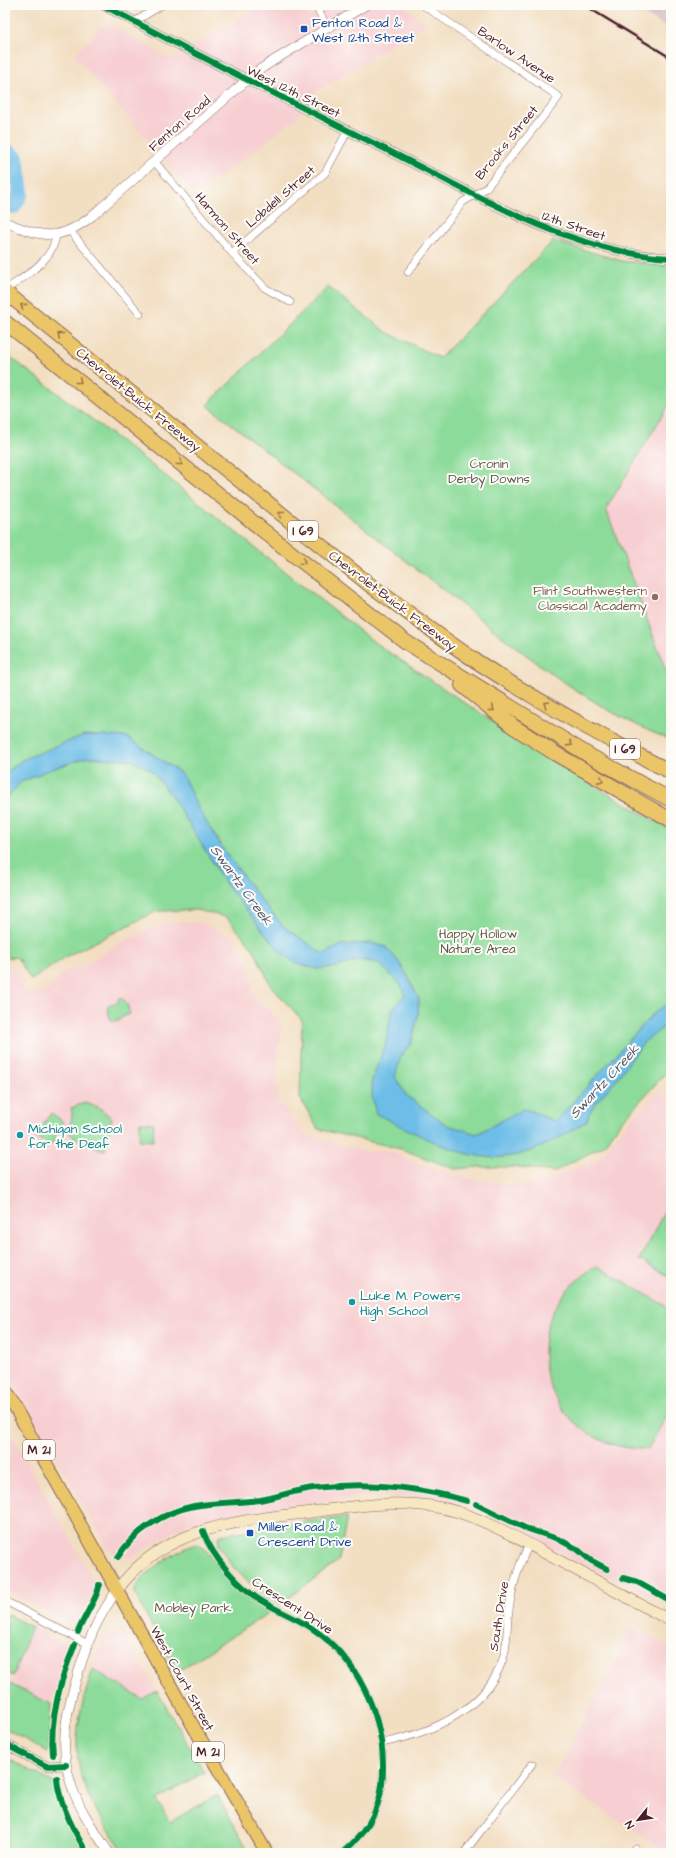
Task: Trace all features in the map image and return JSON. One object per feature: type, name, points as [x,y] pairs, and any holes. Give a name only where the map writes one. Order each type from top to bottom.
[{"type":"highway","name":"Chevrolet-Buick Freeway","points":[[5,291],[370,585],[476,660],[579,724],[671,772]]},
{"type":"highway","name":"Chevrolet-Buick Freeway","points":[[10,326],[290,552],[406,642],[590,756],[671,800]]},
{"type":"highway","points":[[406,642],[514,726],[594,776],[671,820]]},
{"type":"highway","points":[[579,724],[671,761]]},
{"type":"main road","name":"West Court Street","points":[[5,1390],[118,1589],[196,1731],[267,1853]]},
{"type":"main road","points":[[118,1589],[132,1572],[153,1556],[174,1543],[203,1530],[251,1520],[367,1505],[402,1504],[426,1506],[457,1512],[490,1524],[671,1621]]},
{"type":"street","name":"West 12th Street","points":[[103,5],[246,80],[476,194]]},
{"type":"street","points":[[134,22],[162,5]]},
{"type":"street","points":[[315,5],[328,28]]},
{"type":"street","name":"Fenton Road","points":[[5,222],[34,233],[56,235],[70,231],[92,216],[246,80],[276,58],[366,5]]},
{"type":"street","name":"Barlow Avenue","points":[[423,5],[558,97]]},
{"type":"street","name":"Brooks Street","points":[[408,272],[463,202],[486,188],[558,97]]},
{"type":"street","name":"Lobdell Street","points":[[232,254],[325,173],[348,130]]},
{"type":"street","name":"Harmon Street","points":[[154,161],[232,254],[265,288],[290,302]]},
{"type":"street","name":"12th Street","points":[[476,194],[530,221],[568,236],[614,250],[671,258]]},
{"type":"street","points":[[70,231],[140,314]]},
{"type":"street","points":[[5,291],[46,258],[53,248],[56,235]]},
{"type":"street","name":"Crescent Drive","points":[[203,1530],[210,1547],[246,1590],[263,1602],[313,1629],[343,1657],[357,1676],[369,1700],[377,1721],[382,1743],[383,1775],[377,1809],[360,1836],[342,1853]]},
{"type":"street","name":"South Drive","points":[[382,1743],[429,1730],[448,1721],[470,1705],[488,1685],[503,1657],[512,1592],[520,1563],[529,1545]]},
{"type":"street","points":[[108,1853],[82,1811],[72,1786],[66,1765],[64,1737],[67,1710],[88,1644],[98,1618],[118,1589]]},
{"type":"street","points":[[5,1601],[88,1644]]},
{"type":"street","points":[[5,1744],[46,1766],[66,1765]]},
{"type":"street","points":[[464,1853],[532,1764]]},
{"type":"shaded area","points":[[260,5],[302,5],[310,17],[331,5],[402,5],[427,23],[314,93],[298,117],[195,195],[74,55],[106,23],[171,59]]},
{"type":"shaded area","points":[[628,5],[671,5],[671,30]]},
{"type":"shaded area","name":"Flint Southwestern Classical Academy","points":[[671,401],[671,684],[606,509]]},
{"type":"shaded area","points":[[182,921],[200,923],[234,937],[244,953],[250,970],[253,996],[283,1025],[275,1071],[280,1103],[304,1134],[366,1152],[385,1149],[421,1165],[470,1179],[512,1185],[525,1185],[553,1178],[596,1160],[604,1154],[615,1137],[655,1095],[661,1091],[665,1096],[671,1099],[671,1606],[632,1586],[596,1571],[484,1513],[451,1502],[415,1496],[363,1496],[194,1521],[131,1557],[119,1557],[109,1549],[5,1369],[5,967],[19,971],[24,992],[42,992],[51,989],[61,974],[84,965],[121,942],[162,924]]},
{"type":"shaded area","points":[[5,1423],[95,1583],[95,1592],[75,1627],[5,1590]]},
{"type":"shaded area","points":[[32,1627],[70,1646],[51,1704],[10,1684]]},
{"type":"shaded area","points":[[633,1627],[671,1648],[671,1853],[668,1853],[553,1777]]},
{"type":"shaded area","points":[[124,1633],[157,1691],[143,1699],[93,1669],[104,1635]]},
{"type":"green space","name":"Cronin Derby Downs","points":[[553,241],[622,261],[671,266],[671,401],[606,509],[671,684],[671,740],[640,727],[610,711],[580,693],[523,653],[207,405],[328,287],[386,332],[440,358]]},
{"type":"green space","name":"Happy Hollow Nature Area","points":[[5,353],[157,469],[378,645],[549,759],[671,830],[671,1067],[620,1123],[604,1145],[554,1172],[519,1167],[478,1167],[455,1169],[401,1149],[318,1129],[300,1098],[302,1020],[271,986],[253,948],[226,917],[197,910],[157,911],[67,956],[31,980],[17,957],[5,958]]},
{"type":"green space","points":[[119,998],[122,998],[127,1004],[130,1014],[122,1017],[120,1020],[112,1021],[110,1019],[108,1007],[110,1004],[118,1003]]},
{"type":"green space","points":[[84,1103],[98,1107],[112,1118],[105,1150],[96,1148],[92,1139],[89,1137],[78,1140],[70,1134],[72,1115],[71,1108]]},
{"type":"green space","points":[[51,1113],[63,1122],[60,1128],[55,1126],[52,1132],[56,1134],[54,1142],[50,1145],[35,1137]]},
{"type":"green space","points":[[140,1122],[154,1123],[153,1141],[139,1140]]},
{"type":"green space","points":[[671,1199],[671,1277],[639,1260]]},
{"type":"green space","points":[[597,1266],[671,1309],[671,1408],[648,1449],[611,1444],[582,1429],[560,1406],[548,1378],[544,1347],[551,1317],[568,1289]]},
{"type":"green space","name":"Mobley Park","points":[[347,1517],[339,1560],[281,1604],[266,1596],[247,1581],[232,1566],[219,1546],[218,1537],[221,1535],[285,1524]]},
{"type":"green space","name":"Mobley Park","points":[[196,1544],[204,1548],[241,1592],[259,1606],[270,1612],[177,1672],[138,1600],[135,1591],[137,1585],[143,1577],[160,1563]]},
{"type":"green space","points":[[6,1614],[32,1627],[13,1676],[5,1672]]},
{"type":"green space","points":[[93,1669],[142,1699],[157,1691],[204,1772],[157,1800],[170,1822],[217,1795],[250,1853],[124,1853],[100,1817],[87,1793],[81,1775],[78,1758],[78,1724]]},
{"type":"green space","points":[[10,1684],[51,1704],[48,1752],[5,1728],[5,1700]]},
{"type":"green space","points":[[5,1757],[54,1783],[71,1829],[84,1853],[19,1853],[5,1847]]},
{"type":"water","name":"Swartz Creek","points":[[84,735],[127,737],[182,774],[198,808],[221,846],[261,900],[283,926],[323,954],[342,945],[371,943],[386,947],[407,975],[419,999],[418,1016],[411,1044],[401,1056],[395,1077],[407,1096],[447,1125],[477,1134],[523,1109],[535,1112],[555,1122],[653,1014],[671,1001],[671,1022],[645,1041],[613,1084],[596,1102],[587,1121],[558,1139],[537,1149],[504,1157],[472,1155],[438,1144],[406,1129],[376,1114],[372,1096],[372,1080],[386,1043],[392,1010],[404,996],[404,991],[399,982],[378,963],[359,960],[337,967],[316,969],[296,963],[281,953],[227,886],[173,798],[151,770],[131,760],[88,757],[46,771],[21,782],[5,799],[5,774],[22,760]]},
{"type":"waterway","points":[[5,150],[16,158],[21,193],[14,206]]},
{"type":"railway","points":[[584,5],[671,58]]},
{"type":"cycle path","points":[[103,5],[247,80],[526,220],[597,246],[634,254],[671,258]]},
{"type":"cycle path","points":[[118,1557],[132,1539],[151,1524],[172,1513],[194,1506],[260,1500],[307,1489],[333,1486],[371,1486],[410,1489],[467,1501]]},
{"type":"cycle path","points":[[476,1504],[525,1528],[558,1539],[577,1549],[590,1560],[607,1569]]},
{"type":"cycle path","points":[[203,1531],[207,1541],[220,1562],[246,1590],[265,1603],[313,1629],[342,1655],[354,1671],[372,1706],[378,1725],[381,1744],[383,1763],[381,1790],[374,1813],[368,1824],[361,1834],[342,1853]]},
{"type":"cycle path","points":[[623,1578],[637,1582],[671,1601]]},
{"type":"cycle path","points":[[78,1632],[100,1585]]},
{"type":"cycle path","points":[[53,1755],[52,1742],[57,1699],[65,1670],[75,1645]]},
{"type":"cycle path","points":[[5,1744],[46,1766],[66,1765]]},
{"type":"cycle path","points":[[57,1778],[60,1797],[72,1827],[87,1853]]},
{"type":"place","name":"Fenton Road & West 12th Street","points":[[304,29]]},
{"type":"place","name":"Flint Southwestern Classical Academy","points":[[655,597]]},
{"type":"place","name":"Michigan School for the Deaf","points":[[20,1135]]},
{"type":"place","name":"Luke M. Powers High School","points":[[352,1302]]},
{"type":"place","name":"Miller Road & Crescent Drive","points":[[250,1533]]}]
